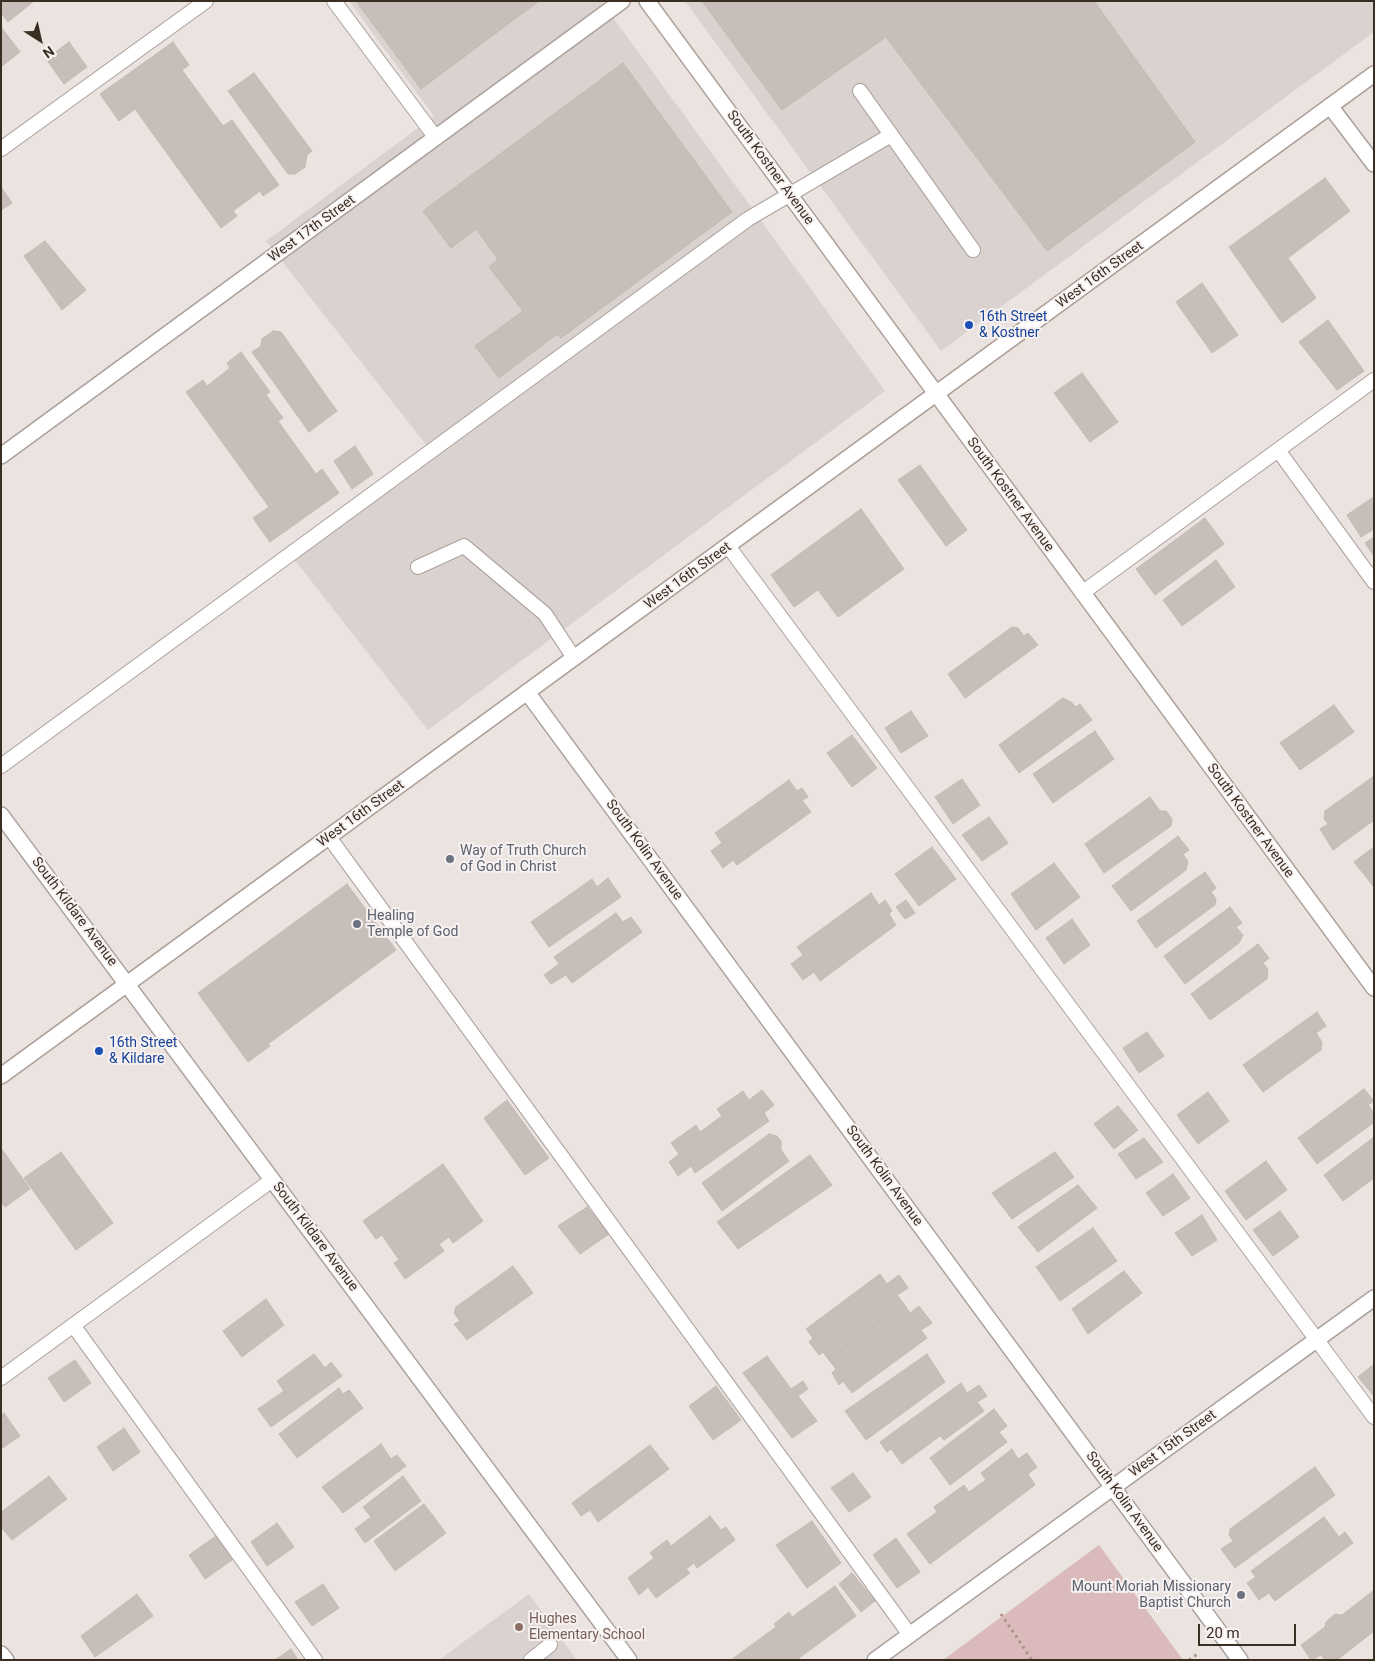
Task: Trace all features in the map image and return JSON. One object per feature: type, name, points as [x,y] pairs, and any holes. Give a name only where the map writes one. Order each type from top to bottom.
[{"type":"street","name":"West 17th Street","points":[[1,456],[622,1]]},
{"type":"street","name":"South Kostner Avenue","points":[[647,1],[1374,988]]},
{"type":"street","name":"West 16th Street","points":[[1,1076],[1374,74]]},
{"type":"street","points":[[1330,106],[1374,164]]},
{"type":"street","name":"South Kolin Avenue","points":[[528,692],[1240,1660]]},
{"type":"street","name":"South Kildare Avenue","points":[[1,815],[629,1660]]},
{"type":"street","name":"West 15th Street","points":[[875,1660],[1374,1298]]},
{"type":"street","points":[[1,1654],[6,1660]]},
{"type":"lane","points":[[1,149],[206,1]]},
{"type":"lane","points":[[334,1],[436,138]]},
{"type":"lane","points":[[860,91],[973,250]]},
{"type":"lane","points":[[1,766],[748,219],[891,135]]},
{"type":"lane","points":[[1082,593],[1374,380]]},
{"type":"lane","points":[[1278,450],[1374,582]]},
{"type":"lane","points":[[418,567],[464,546],[545,614],[574,658]]},
{"type":"lane","points":[[728,546],[1374,1417]]},
{"type":"lane","points":[[329,837],[910,1635]]},
{"type":"lane","points":[[1,1378],[272,1180]]},
{"type":"lane","points":[[73,1326],[315,1660]]},
{"type":"lane","points":[[530,1660],[550,1645]]},
{"type":"path","points":[[1001,1614],[1032,1660]]},
{"type":"path","points":[[1189,1660],[1199,1653]]},
{"type":"shaded area","points":[[349,1],[601,1],[885,391],[428,730],[294,559],[435,456],[266,241],[434,116]]},
{"type":"shaded area","points":[[685,1],[1374,1],[1374,32],[941,351]]},
{"type":"shaded area","points":[[1099,1545],[1183,1660],[943,1660]]},
{"type":"shaded area","name":"Hughes Elementary School","points":[[529,1594],[577,1660],[439,1660]]},
{"type":"building","points":[[1,1],[34,1],[8,22],[1,13]]},
{"type":"building","points":[[356,1],[539,1],[421,89]]},
{"type":"building","points":[[702,1],[1094,1],[1195,142],[1047,251],[886,37],[782,110]]},
{"type":"building","points":[[1,27],[20,52],[1,67]]},
{"type":"building","points":[[69,42],[87,67],[64,84],[46,59]]},
{"type":"building","points":[[173,42],[189,65],[182,70],[223,126],[232,120],[279,185],[263,196],[260,191],[233,211],[237,216],[221,228],[135,109],[119,121],[100,94]]},
{"type":"building","points":[[623,63],[732,212],[561,338],[557,334],[499,378],[475,346],[523,311],[489,267],[498,259],[476,229],[451,248],[423,211]]},
{"type":"building","points":[[254,73],[312,151],[307,155],[305,167],[295,174],[288,174],[228,91]]},
{"type":"building","points":[[1325,178],[1350,211],[1288,258],[1316,298],[1282,323],[1229,247]]},
{"type":"building","points":[[1,187],[12,203],[1,210]]},
{"type":"building","points":[[45,241],[86,290],[62,310],[24,256]]},
{"type":"building","points":[[1202,283],[1238,335],[1212,353],[1176,302]]},
{"type":"building","points":[[1328,320],[1364,371],[1337,390],[1299,342]]},
{"type":"building","points":[[273,331],[281,332],[337,411],[309,432],[252,352],[261,346],[262,339]]},
{"type":"building","points":[[241,352],[270,392],[266,395],[283,418],[278,421],[316,474],[322,469],[339,493],[270,542],[253,518],[269,507],[186,392],[203,380],[207,386],[230,368],[227,363]]},
{"type":"building","points":[[1082,373],[1118,422],[1090,442],[1054,393]]},
{"type":"building","points":[[355,446],[373,474],[352,489],[334,461]]},
{"type":"building","points":[[920,465],[967,530],[946,546],[898,480]]},
{"type":"building","points":[[1372,498],[1374,529],[1361,537],[1347,515]]},
{"type":"building","points":[[861,509],[904,569],[838,617],[818,590],[794,607],[771,575]]},
{"type":"building","points":[[1205,518],[1224,544],[1155,595],[1136,569]]},
{"type":"building","points":[[1374,537],[1374,556],[1365,543]]},
{"type":"building","points":[[1216,560],[1235,587],[1182,626],[1163,600]]},
{"type":"building","points":[[1012,627],[1018,628],[1024,636],[1028,633],[1038,645],[965,698],[948,674]]},
{"type":"building","points":[[1063,698],[1076,707],[1080,704],[1092,720],[1019,773],[999,745]]},
{"type":"building","points":[[1334,705],[1354,732],[1300,770],[1280,743]]},
{"type":"building","points":[[911,711],[928,736],[901,753],[885,728]]},
{"type":"building","points":[[1095,731],[1114,759],[1053,803],[1033,774]]},
{"type":"building","points":[[852,735],[877,768],[852,787],[827,753]]},
{"type":"building","points":[[1374,776],[1374,820],[1333,850],[1320,829],[1328,824],[1324,819],[1325,811]]},
{"type":"building","points":[[962,779],[980,805],[953,824],[935,797]]},
{"type":"building","points":[[789,780],[797,791],[802,788],[808,797],[802,800],[811,812],[737,865],[733,860],[723,868],[711,851],[722,843],[715,833]]},
{"type":"building","points":[[1150,797],[1160,811],[1166,811],[1172,819],[1171,826],[1104,873],[1085,844]]},
{"type":"building","points":[[989,817],[1008,843],[982,861],[962,835]]},
{"type":"building","points":[[1178,836],[1189,850],[1183,854],[1188,862],[1186,870],[1131,911],[1112,886]]},
{"type":"building","points":[[932,847],[956,879],[919,906],[895,874]]},
{"type":"building","points":[[1374,847],[1374,887],[1354,862]]},
{"type":"building","points":[[1054,863],[1080,897],[1036,930],[1011,894]]},
{"type":"building","points":[[1205,872],[1216,888],[1211,892],[1216,899],[1215,905],[1156,948],[1137,921]]},
{"type":"building","points":[[608,878],[621,897],[549,947],[531,922],[592,879],[597,887]]},
{"type":"building","points":[[347,884],[396,950],[268,1044],[270,1046],[248,1062],[198,993]]},
{"type":"building","points":[[871,893],[879,905],[885,900],[892,911],[889,914],[896,925],[820,981],[814,972],[803,980],[791,964],[803,955],[797,947]]},
{"type":"building","points":[[906,900],[915,913],[905,919],[896,907]]},
{"type":"building","points":[[1230,907],[1242,923],[1236,927],[1243,935],[1239,943],[1185,984],[1164,956]]},
{"type":"building","points":[[616,913],[623,922],[631,917],[642,932],[572,983],[566,975],[551,984],[544,975],[559,964],[554,957]]},
{"type":"building","points":[[1072,919],[1090,945],[1064,964],[1046,938]]},
{"type":"building","points":[[1258,944],[1269,958],[1263,963],[1268,969],[1267,979],[1210,1020],[1191,994]]},
{"type":"building","points":[[1317,1012],[1326,1026],[1316,1033],[1322,1042],[1321,1050],[1263,1092],[1243,1065]]},
{"type":"building","points":[[1147,1032],[1164,1056],[1139,1073],[1123,1048]]},
{"type":"building","points":[[1364,1089],[1374,1101],[1368,1105],[1374,1113],[1373,1123],[1317,1164],[1298,1138]]},
{"type":"building","points":[[762,1090],[774,1105],[764,1113],[769,1121],[695,1173],[691,1166],[678,1176],[669,1162],[679,1154],[671,1143],[696,1125],[700,1132],[722,1116],[717,1109],[743,1091],[749,1100]]},
{"type":"building","points":[[1208,1092],[1229,1121],[1198,1144],[1177,1115]]},
{"type":"building","points":[[507,1100],[549,1158],[525,1175],[484,1118]]},
{"type":"building","points":[[1118,1106],[1138,1130],[1114,1149],[1094,1124]]},
{"type":"building","points":[[769,1134],[777,1136],[781,1141],[781,1150],[789,1161],[722,1211],[702,1183]]},
{"type":"building","points":[[1374,1137],[1374,1178],[1343,1201],[1324,1175]]},
{"type":"building","points":[[1144,1138],[1163,1162],[1136,1179],[1118,1154]]},
{"type":"building","points":[[1,1148],[30,1189],[5,1207],[1,1202]]},
{"type":"building","points":[[61,1152],[113,1223],[76,1250],[24,1178]]},
{"type":"building","points":[[1055,1152],[1074,1177],[1012,1219],[992,1193]]},
{"type":"building","points":[[810,1155],[832,1185],[738,1249],[717,1222]]},
{"type":"building","points":[[1266,1161],[1287,1190],[1246,1220],[1225,1191]]},
{"type":"building","points":[[443,1164],[483,1221],[453,1243],[449,1237],[439,1244],[444,1251],[405,1279],[394,1263],[399,1260],[382,1235],[376,1239],[363,1221]]},
{"type":"building","points":[[1173,1174],[1190,1198],[1163,1216],[1146,1193]]},
{"type":"building","points":[[1078,1185],[1097,1208],[1038,1252],[1018,1227]]},
{"type":"building","points":[[587,1207],[609,1234],[580,1254],[558,1226]]},
{"type":"building","points":[[1280,1211],[1299,1237],[1273,1256],[1253,1230]]},
{"type":"building","points":[[1202,1215],[1217,1240],[1192,1256],[1175,1233]]},
{"type":"building","points":[[1093,1228],[1117,1261],[1060,1301],[1036,1267]]},
{"type":"building","points":[[513,1266],[533,1293],[467,1340],[454,1324],[460,1321],[454,1313],[456,1307]]},
{"type":"building","points":[[1124,1271],[1142,1293],[1088,1334],[1072,1309]]},
{"type":"building","points":[[880,1274],[887,1284],[899,1275],[908,1288],[897,1295],[904,1304],[828,1359],[823,1352],[819,1355],[809,1342],[813,1338],[806,1329]]},
{"type":"building","points":[[266,1299],[284,1325],[242,1357],[223,1331]]},
{"type":"building","points":[[904,1304],[910,1313],[919,1306],[932,1323],[921,1330],[927,1338],[852,1393],[843,1381],[839,1385],[832,1373],[836,1369],[828,1359]]},
{"type":"building","points":[[314,1354],[325,1368],[331,1362],[342,1376],[271,1427],[258,1409],[284,1391],[277,1381]]},
{"type":"building","points":[[927,1354],[945,1382],[866,1440],[845,1411]]},
{"type":"building","points":[[767,1356],[791,1389],[803,1381],[808,1389],[798,1396],[817,1421],[792,1438],[743,1373]]},
{"type":"building","points":[[75,1360],[91,1383],[64,1402],[48,1378]]},
{"type":"building","points":[[1374,1364],[1374,1396],[1358,1377]]},
{"type":"building","points":[[961,1383],[967,1393],[979,1385],[987,1396],[977,1402],[984,1411],[944,1440],[940,1436],[902,1464],[891,1449],[887,1452],[880,1442]]},
{"type":"building","points":[[716,1386],[741,1420],[713,1440],[689,1406]]},
{"type":"building","points":[[339,1388],[343,1394],[349,1390],[363,1408],[297,1458],[279,1434]]},
{"type":"building","points":[[994,1409],[1007,1426],[999,1432],[1007,1442],[950,1485],[930,1458]]},
{"type":"building","points":[[4,1413],[20,1436],[1,1449],[1,1416]]},
{"type":"building","points":[[124,1428],[140,1452],[113,1471],[97,1447]]},
{"type":"building","points":[[381,1444],[391,1459],[397,1455],[406,1466],[343,1513],[322,1487]]},
{"type":"building","points":[[650,1445],[669,1469],[598,1522],[590,1510],[581,1516],[572,1503]]},
{"type":"building","points":[[1012,1449],[1018,1459],[1027,1453],[1037,1467],[1028,1474],[1035,1485],[930,1564],[907,1534],[937,1512],[934,1507],[964,1485],[969,1492],[986,1480],[981,1473]]},
{"type":"building","points":[[1315,1467],[1335,1495],[1235,1568],[1221,1549],[1233,1541],[1229,1535],[1230,1529]]},
{"type":"building","points":[[853,1473],[871,1497],[849,1512],[831,1488]]},
{"type":"building","points":[[49,1476],[67,1499],[12,1540],[1,1527],[1,1512]]},
{"type":"building","points":[[403,1476],[421,1501],[365,1543],[355,1529],[371,1517],[363,1507]]},
{"type":"building","points":[[424,1504],[446,1533],[395,1571],[374,1541]]},
{"type":"building","points":[[710,1516],[721,1530],[726,1527],[735,1540],[697,1568],[694,1563],[686,1569],[690,1573],[656,1598],[648,1587],[639,1595],[628,1578],[654,1558],[650,1553],[667,1540],[671,1546]]},
{"type":"building","points":[[1324,1517],[1339,1537],[1345,1532],[1353,1543],[1275,1601],[1269,1593],[1259,1600],[1247,1583],[1256,1577],[1251,1571]]},
{"type":"building","points":[[812,1521],[841,1563],[807,1588],[776,1545]]},
{"type":"building","points":[[277,1523],[294,1547],[267,1566],[251,1542]]},
{"type":"building","points":[[216,1536],[232,1560],[205,1579],[189,1555]]},
{"type":"building","points":[[896,1538],[920,1572],[897,1588],[873,1555]]},
{"type":"building","points":[[852,1573],[875,1601],[861,1612],[839,1584]]},
{"type":"building","points":[[323,1584],[339,1608],[312,1626],[295,1602]]},
{"type":"building","points":[[835,1586],[856,1616],[799,1658],[774,1624],[789,1612],[792,1617]]},
{"type":"building","points":[[1373,1591],[1374,1631],[1337,1660],[1325,1660],[1321,1655],[1311,1660],[1301,1645],[1325,1627],[1326,1622],[1335,1614],[1342,1615]]},
{"type":"building","points":[[137,1594],[153,1616],[95,1657],[81,1636]]},
{"type":"building","points":[[776,1627],[799,1658],[797,1660],[731,1660]]},
{"type":"building","points":[[291,1649],[298,1660],[275,1660]]},
{"type":"place","name":"16th Street & Kostner","points":[[969,325]]},
{"type":"place","name":"Way of Truth Church of God in Christ","points":[[450,859]]},
{"type":"place","name":"Healing Temple of God","points":[[357,924]]},
{"type":"place","name":"16th Street & Kildare","points":[[99,1051]]},
{"type":"place","name":"Mount Moriah Missionary Baptist Church","points":[[1241,1595]]},
{"type":"place","name":"Hughes Elementary School","points":[[519,1627]]}]
